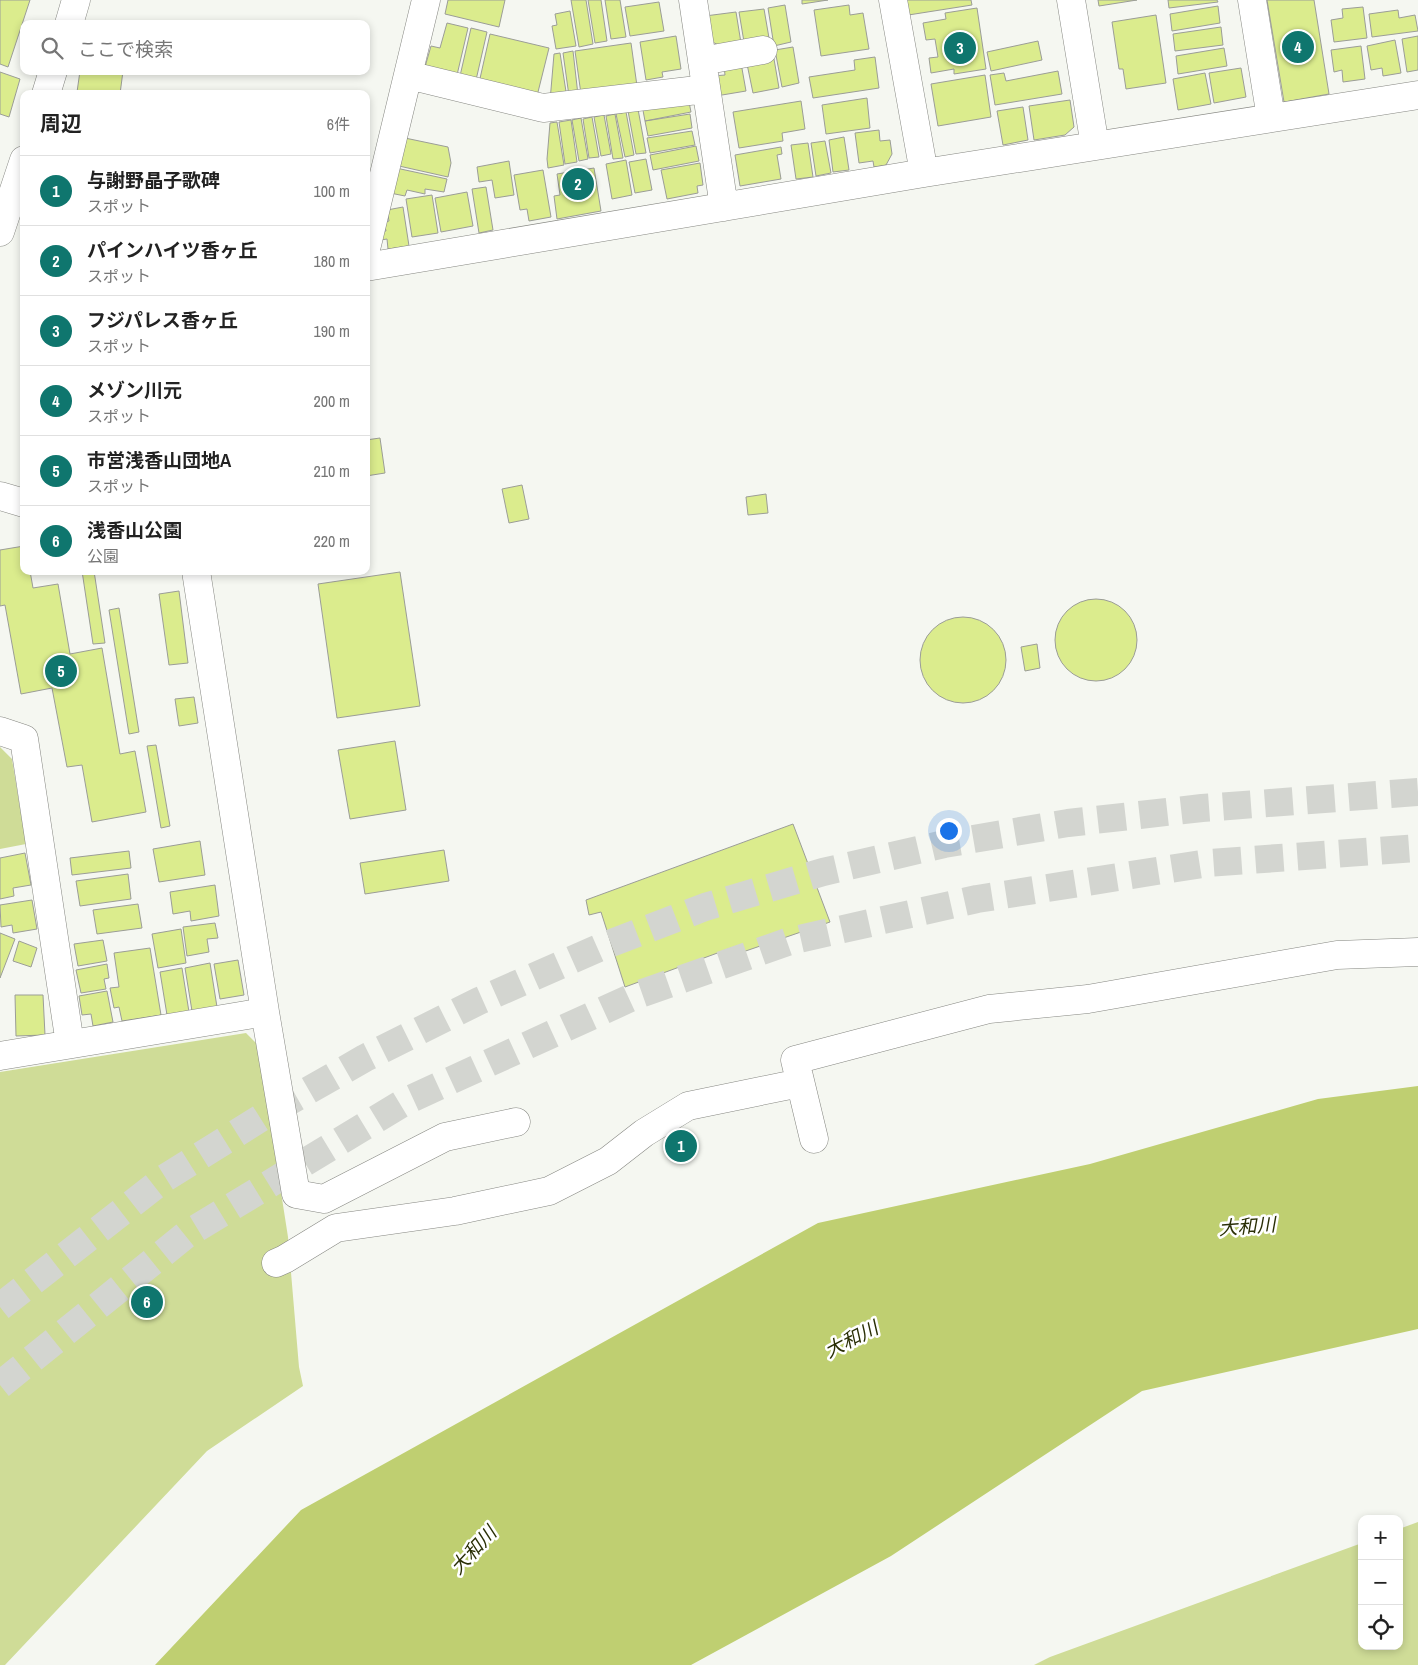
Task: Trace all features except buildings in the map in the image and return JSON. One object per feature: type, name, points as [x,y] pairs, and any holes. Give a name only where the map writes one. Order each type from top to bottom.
[{"type":"street","points":[[69,20],[76,0]]},
{"type":"street","points":[[370,232],[426,0]]},
{"type":"street","points":[[693,0],[724,207]]},
{"type":"street","points":[[893,0],[924,173]]},
{"type":"street","points":[[1071,0],[1095,146]]},
{"type":"street","points":[[1252,0],[1271,118]]},
{"type":"street","points":[[702,61],[763,50]]},
{"type":"street","points":[[47,90],[52,75]]},
{"type":"street","points":[[408,75],[543,108],[706,89]]},
{"type":"street","points":[[370,266],[924,173],[1418,95]]},
{"type":"street","points":[[0,232],[20,172]]},
{"type":"street","points":[[0,496],[20,502]]},
{"type":"street","points":[[197,575],[265,1012],[296,1194],[324,1199],[445,1137],[516,1122]]},
{"type":"street","points":[[0,731],[24,739],[70,1044]]},
{"type":"street","points":[[814,1139],[795,1060],[989,1009],[1088,999],[1337,955],[1418,952]]},
{"type":"street","points":[[0,1056],[265,1012]]},
{"type":"street","points":[[276,1263],[285,1260],[336,1228],[455,1211],[549,1191],[608,1161],[644,1133],[688,1106],[800,1083]]},
{"type":"shaded area","points":[[0,747],[12,759],[26,844],[0,849]]},
{"type":"shaded area","points":[[246,1033],[258,1045],[288,1237],[299,1367],[303,1386],[207,1451],[5,1665],[0,1665],[0,1072]]},
{"type":"shaded area","points":[[1418,1522],[1418,1665],[1034,1665],[1050,1657],[1358,1544],[1358,1650],[1403,1650],[1403,1528]]},
{"type":"water","name":"大和川","points":[[1418,1086],[1418,1329],[1142,1391],[891,1556],[691,1665],[155,1665],[301,1510],[818,1223],[1090,1164],[1318,1099]]},
{"type":"tunnel","points":[[0,1307],[165,1178],[264,1116],[365,1058],[479,1001],[601,947],[705,907],[823,872],[944,844],[1068,823],[1202,808],[1418,792]]},
{"type":"tunnel","points":[[0,1385],[187,1234],[406,1101],[637,995],[790,941],[977,899],[1208,863],[1418,848]]},
{"type":"place","name":"メゾン川元","points":[[1298,47]]},
{"type":"place","name":"フジパレス香ヶ丘","points":[[960,48]]},
{"type":"place","name":"パインハイツ香ヶ丘","points":[[578,184]]},
{"type":"place","name":"市営浅香山団地A","points":[[61,671]]},
{"type":"place","name":"与謝野晶子歌碑","points":[[681,1146]]},
{"type":"place","name":"浅香山公園","points":[[147,1302]]}]
